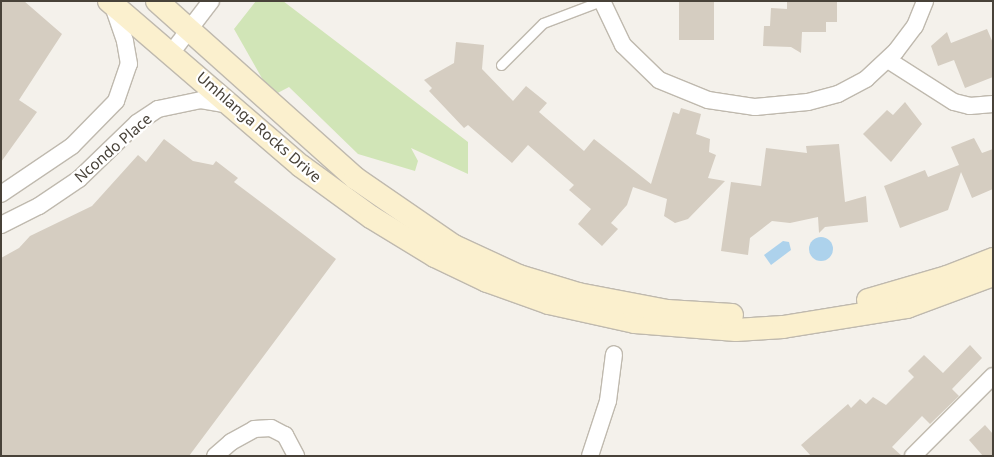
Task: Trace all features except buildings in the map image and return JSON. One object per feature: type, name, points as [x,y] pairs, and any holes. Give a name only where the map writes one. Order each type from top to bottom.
[{"type":"main road","name":"Umhlanga Rocks Drive","points":[[157,1],[309,138],[397,209],[454,246],[551,286],[667,311],[762,315],[865,301],[947,278],[993,259]]},
{"type":"main road","name":"Umhlanga Rocks Drive","points":[[111,2],[172,52],[301,166],[371,217],[435,256],[487,281],[598,316],[688,329],[783,327],[907,307],[993,275]]},
{"type":"street","points":[[172,52],[211,1]]},
{"type":"street","points":[[602,1],[623,45],[648,71],[693,95],[725,104],[773,107],[820,99],[853,86],[888,60],[915,26],[925,1]]},
{"type":"street","name":"Ncondo Place","points":[[1,194],[72,146],[116,101],[129,64],[126,41],[111,2]]},
{"type":"street","points":[[888,60],[954,102],[970,106],[993,104]]},
{"type":"street","name":"Ncondo Place","points":[[1,225],[39,206],[79,179],[137,124],[158,109],[200,100],[233,106]]},
{"type":"street","points":[[590,456],[608,401],[614,354]]},
{"type":"street","points":[[913,456],[993,376]]},
{"type":"street","points":[[215,456],[231,442],[254,430],[271,428],[285,435],[296,456]]},
{"type":"lane","points":[[501,65],[543,23],[602,1]]},
{"type":"green space","points":[[256,1],[283,1],[468,142],[468,174],[411,148],[418,161],[415,171],[358,154],[289,87],[272,96],[234,29]]},
{"type":"water","points":[[821,237],[829,241],[833,249],[829,257],[821,261],[813,257],[809,249],[813,241]]},
{"type":"water","points":[[783,241],[789,242],[791,250],[771,265],[764,255]]}]
